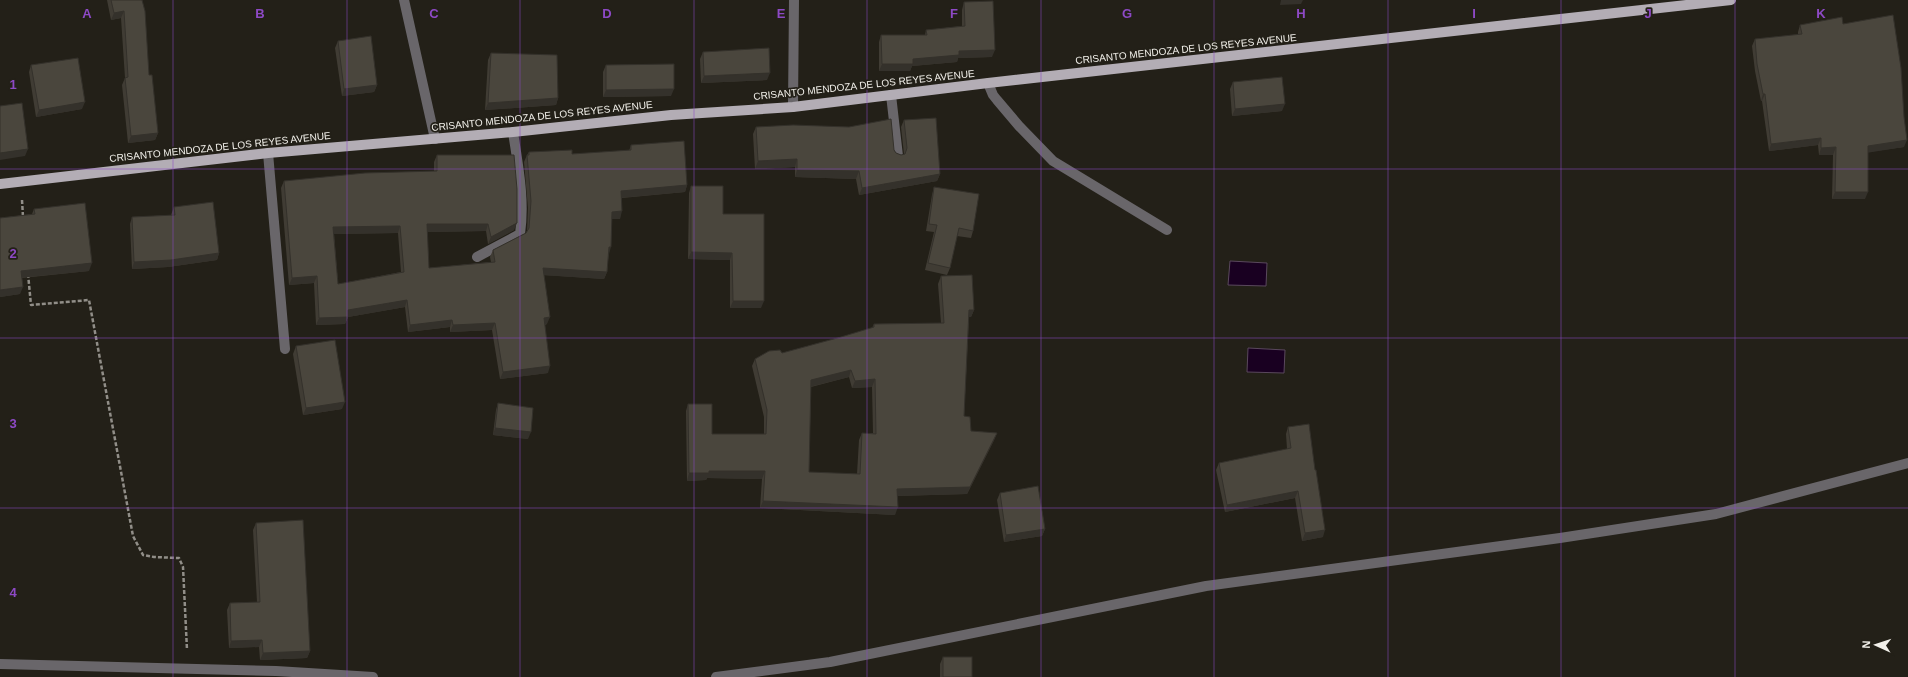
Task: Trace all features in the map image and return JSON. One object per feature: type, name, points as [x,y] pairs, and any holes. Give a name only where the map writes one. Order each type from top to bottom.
[{"type":"main road","name":"CRISANTO MENDOZA DE LOS REYES AVENUE","points":[[0,184],[268,153],[513,132],[671,115],[793,107],[988,83],[1731,0]]},
{"type":"street","points":[[404,0],[435,139]]},
{"type":"street","points":[[793,107],[794,0]]},
{"type":"street","points":[[988,83],[997,100],[1019,126],[1054,161],[1167,230]]},
{"type":"street","points":[[891,95],[898,156]]},
{"type":"street","points":[[477,256],[520,234],[522,192],[513,132]]},
{"type":"street","points":[[268,153],[285,349]]},
{"type":"street","points":[[716,677],[830,662],[1206,586],[1560,538],[1716,514],[1908,463]]},
{"type":"street","points":[[0,664],[276,671],[373,677]]},
{"type":"street","points":[[93,677],[94,666]]},
{"type":"path","points":[[20,182],[23,220]]},
{"type":"path","points":[[27,266],[31,305],[89,300],[133,536],[142,555],[179,558],[183,567],[187,668]]},
{"type":"shaded area","points":[[1230,261],[1267,263],[1266,286],[1228,285]]},
{"type":"shaded area","points":[[1248,348],[1285,350],[1284,373],[1247,372]]},
{"type":"building","points":[[111,0],[142,0],[145,11],[149,75],[152,75],[158,133],[131,136],[125,78],[128,77],[124,11],[114,13]]},
{"type":"building","points":[[993,1],[995,50],[959,51],[959,55],[913,59],[913,64],[882,64],[881,35],[927,35],[926,30],[965,26],[964,2]]},
{"type":"building","points":[[1893,15],[1901,68],[1907,140],[1868,146],[1868,192],[1835,192],[1836,147],[1821,148],[1821,138],[1771,144],[1765,94],[1763,94],[1757,64],[1755,39],[1802,34],[1800,25],[1842,17],[1843,24]]},
{"type":"building","points":[[371,36],[377,85],[344,89],[338,41]]},
{"type":"building","points":[[769,48],[770,73],[704,76],[703,52]]},
{"type":"building","points":[[491,53],[557,55],[558,98],[488,103]]},
{"type":"building","points":[[78,58],[85,102],[39,110],[31,65]]},
{"type":"building","points":[[674,64],[674,89],[606,90],[606,65]]},
{"type":"building","points":[[1282,77],[1285,104],[1235,109],[1233,82]]},
{"type":"building","points":[[22,103],[28,149],[0,153],[0,106]]},
{"type":"building","points":[[936,118],[940,174],[862,188],[859,171],[797,170],[797,159],[758,161],[756,127],[793,125],[849,127],[891,119],[894,150],[896,153],[901,155],[905,154],[907,148],[904,120]]},
{"type":"building","points":[[684,141],[687,185],[621,191],[622,211],[612,212],[611,247],[609,247],[607,272],[543,268],[550,317],[544,318],[550,366],[503,372],[495,323],[453,325],[452,320],[410,325],[407,300],[348,310],[348,317],[319,318],[317,276],[292,278],[284,181],[365,173],[437,171],[437,155],[514,155],[517,189],[517,223],[491,237],[488,224],[427,224],[429,268],[495,262],[493,250],[526,233],[529,228],[531,201],[527,155],[529,155],[529,152],[572,150],[572,154],[631,150],[631,145]],"holes":[[[400,226],[404,272],[338,284],[333,227]]]},
{"type":"building","points":[[691,186],[723,186],[723,214],[764,214],[764,301],[733,301],[732,253],[691,252]]},
{"type":"building","points":[[934,187],[979,194],[973,231],[959,228],[950,268],[928,263],[937,225],[929,224]]},
{"type":"building","points":[[213,202],[219,253],[171,260],[134,262],[132,217],[175,215],[174,207]]},
{"type":"building","points":[[85,203],[92,263],[21,271],[23,287],[0,290],[0,218],[35,214],[34,209]]},
{"type":"building","points":[[972,275],[974,310],[969,310],[964,416],[970,417],[971,431],[997,433],[970,487],[897,489],[898,507],[763,501],[765,471],[709,471],[709,473],[689,473],[688,404],[712,404],[712,434],[766,434],[767,410],[755,359],[769,351],[780,350],[782,353],[874,327],[874,324],[944,323],[941,276]],"holes":[[[851,370],[855,381],[875,379],[876,434],[862,433],[860,474],[809,472],[811,380]]]},
{"type":"building","points":[[335,340],[345,402],[306,408],[296,346]]},
{"type":"building","points":[[498,403],[533,408],[531,432],[495,428]]},
{"type":"building","points":[[1309,424],[1325,530],[1305,533],[1298,491],[1227,505],[1219,463],[1291,448],[1288,427]]},
{"type":"building","points":[[1038,486],[1045,529],[1006,535],[1000,493]]},
{"type":"building","points":[[303,520],[310,651],[263,653],[262,640],[231,641],[230,603],[260,602],[256,523]]},
{"type":"building","points":[[943,657],[972,657],[972,677],[943,677]]}]
